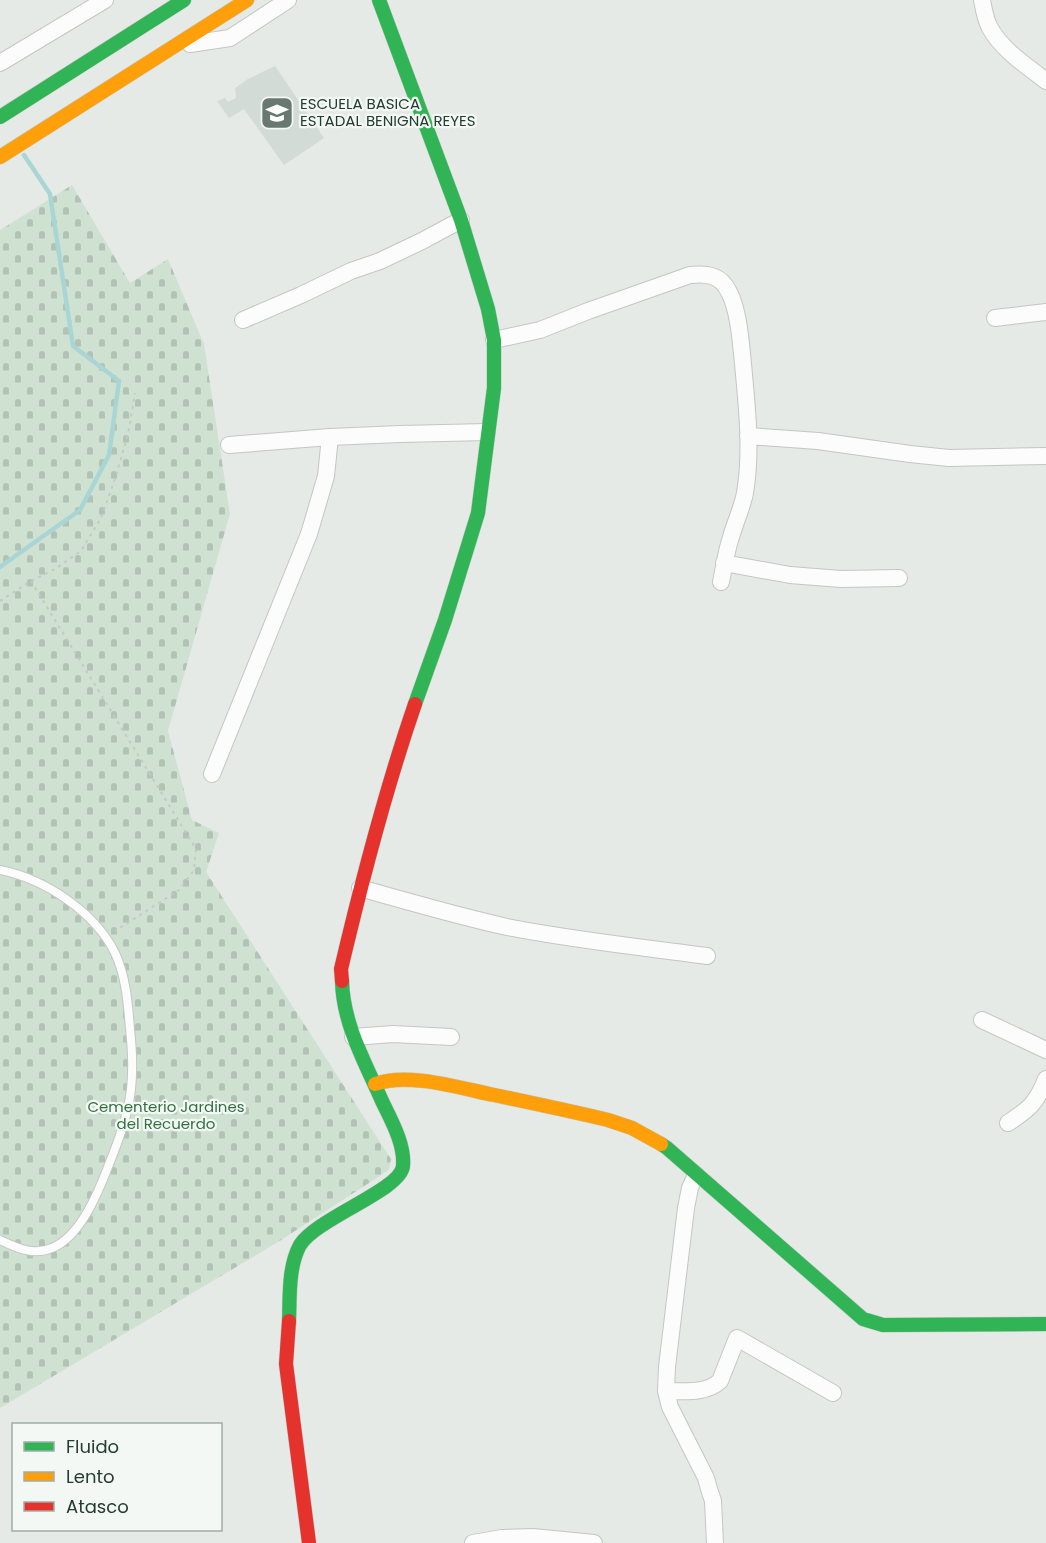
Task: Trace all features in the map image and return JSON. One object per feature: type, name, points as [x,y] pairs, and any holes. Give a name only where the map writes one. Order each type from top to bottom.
[{"type":"main road","points":[[3,115],[184,0]]},
{"type":"main road","points":[[5,154],[247,0]]},
{"type":"main road","points":[[309,1543],[286,1364],[294,1256],[308,1234],[387,1186],[398,1177],[403,1169],[401,1147],[392,1122],[353,1037],[342,992],[341,969],[360,888],[404,736],[445,620],[478,513],[494,388],[494,340],[488,309],[461,220],[379,0]]},
{"type":"main road","points":[[375,1084],[400,1079],[442,1084],[608,1120],[632,1128],[667,1148],[863,1319],[883,1325],[1046,1324]]},
{"type":"street","points":[[0,63],[105,0]]},
{"type":"street","points":[[174,46],[230,38],[288,0]]},
{"type":"street","points":[[982,0],[990,29],[1014,55],[1046,81]]},
{"type":"street","points":[[243,320],[351,271],[380,261],[461,220]]},
{"type":"street","points":[[494,340],[540,330],[690,275],[703,273],[722,282],[729,292],[736,315],[741,346],[748,436],[748,469],[745,496],[730,540],[721,582]]},
{"type":"street","points":[[995,318],[1046,312]]},
{"type":"street","points":[[229,445],[330,437],[487,432]]},
{"type":"street","points":[[748,436],[818,441],[949,458],[1046,456]]},
{"type":"street","points":[[212,774],[309,534],[326,476],[330,437]]},
{"type":"street","points":[[724,563],[779,573],[841,579],[899,578]]},
{"type":"street","points":[[360,888],[506,927],[707,956]]},
{"type":"street","points":[[982,1020],[1046,1050]]},
{"type":"street","points":[[353,1037],[393,1034],[451,1037]]},
{"type":"street","points":[[1008,1123],[1032,1106],[1046,1080]]},
{"type":"street","points":[[696,1174],[690,1188],[686,1208],[666,1391],[670,1407],[706,1478],[713,1501],[715,1543]]},
{"type":"street","points":[[666,1391],[700,1390],[715,1385],[720,1381],[737,1338],[833,1393]]},
{"type":"street","points":[[473,1543],[502,1538],[533,1537],[594,1543]]},
{"type":"lane","points":[[0,870],[49,888],[76,905],[97,926],[115,953],[125,983],[132,1076],[128,1110],[115,1149],[102,1185],[82,1220],[69,1236],[53,1248],[36,1252],[22,1250],[0,1240]]},
{"type":"path","points":[[0,601],[81,551],[101,518],[115,479],[128,434],[135,393]]},
{"type":"path","points":[[30,581],[196,849],[194,870],[180,890],[105,938]]},
{"type":"shaded area","name":"ESCUELA BASICA ESTADAL BENIGNA REYES","points":[[275,66],[324,138],[284,165],[244,109],[229,118],[217,101],[225,98],[228,102],[236,98],[235,88]]},
{"type":"green space","name":"Cementerio Jardines del Recuerdo","points":[[72,185],[130,283],[168,259],[204,344],[230,514],[168,731],[192,820],[219,833],[206,872],[391,1159],[389,1170],[278,1242],[0,1408],[0,230]]},
{"type":"waterway","points":[[0,567],[80,510],[109,455],[119,381],[73,346],[50,194],[24,155]]},
{"type":"traffic: fast","points":[[0,117],[184,0]]},
{"type":"traffic: fast","points":[[379,0],[461,220],[488,309],[494,340],[494,388],[478,513],[445,620],[415,704]]},
{"type":"traffic: fast","points":[[289,1321],[293,1263],[300,1245],[323,1225],[388,1185],[399,1175],[403,1166],[402,1149],[397,1132],[351,1028],[343,997],[342,981]]},
{"type":"traffic: fast","points":[[661,1144],[863,1319],[883,1325],[1046,1324]]},
{"type":"traffic: slow","points":[[0,157],[247,0]]},
{"type":"traffic: slow","points":[[375,1084],[418,1080],[450,1085],[608,1120],[632,1128],[661,1144]]},
{"type":"traffic: jam","points":[[342,981],[341,969],[366,869],[415,704]]},
{"type":"traffic: jam","points":[[289,1321],[286,1364],[309,1543]]},
{"type":"place","name":"ESCUELA BASICA ESTADAL BENIGNA REYES","points":[[277,113]]}]
